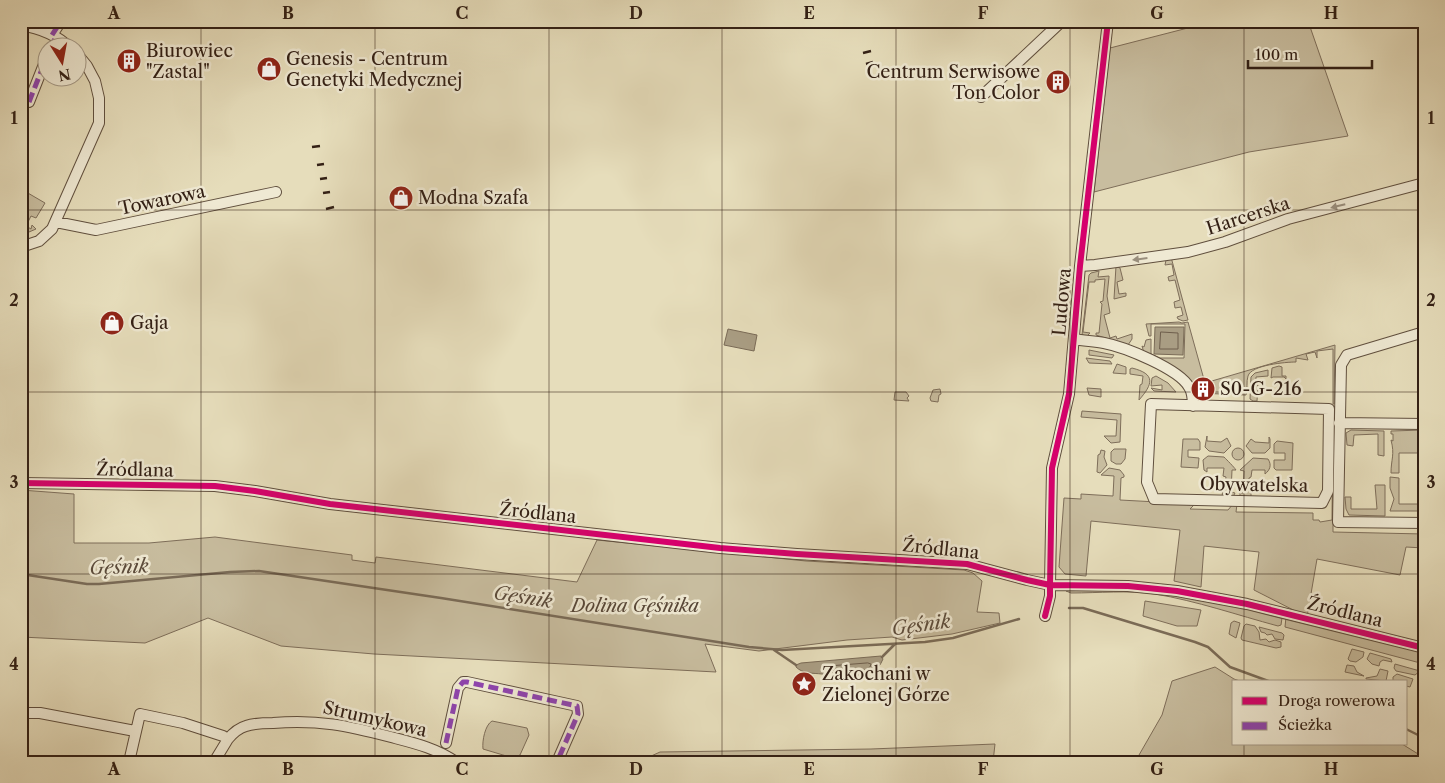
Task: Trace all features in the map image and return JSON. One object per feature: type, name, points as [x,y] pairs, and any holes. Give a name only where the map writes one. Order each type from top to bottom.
[{"type":"street","points":[[54,36],[62,21]]},
{"type":"street","points":[[981,96],[1062,21]]},
{"type":"street","name":"Ludowa","points":[[1050,585],[1052,468],[1069,393],[1080,266],[1108,21]]},
{"type":"street","points":[[21,25],[40,30],[57,38]]},
{"type":"street","points":[[21,247],[32,244],[48,234],[56,222],[99,123],[100,98],[95,81],[88,68]]},
{"type":"street","points":[[29,102],[38,79]]},
{"type":"street","name":"Harcerska","points":[[1080,266],[1188,252],[1225,242],[1288,219],[1424,183]]},
{"type":"street","name":"Towarowa","points":[[56,222],[96,230],[276,192]]},
{"type":"street","points":[[1424,332],[1347,354],[1341,365],[1338,522],[1424,523]]},
{"type":"street","points":[[1074,340],[1104,343],[1118,347],[1171,370],[1189,386],[1193,406]]},
{"type":"street","name":"Obywatelska","points":[[1151,404],[1193,406],[1329,410],[1328,491],[1322,503],[1154,499],[1147,482],[1151,404]]},
{"type":"street","points":[[1340,423],[1424,424]]},
{"type":"street","name":"Źródlana","points":[[21,483],[215,486],[330,504],[720,548],[967,564],[1050,585],[1128,586],[1176,590],[1247,604],[1424,648]]},
{"type":"street","points":[[1045,616],[1050,596],[1050,585]]},
{"type":"street","points":[[446,743],[458,688],[462,682],[467,682],[577,706],[578,714],[556,762]]},
{"type":"street","points":[[21,713],[40,713],[135,731]]},
{"type":"street","points":[[128,762],[140,714],[184,723],[228,739]]},
{"type":"street","name":"Strumykowa","points":[[214,762],[228,739],[241,728],[251,724],[298,721],[359,728],[422,745],[436,750],[456,762]]},
{"type":"green space","points":[[1215,21],[1248,21],[1250,26],[1261,21],[1308,21],[1348,136],[1249,152],[1094,192],[1110,48]]},
{"type":"green space","points":[[21,189],[45,203],[36,218],[31,216],[26,226],[31,229],[32,225],[36,229],[29,232],[21,232]]},
{"type":"green space","points":[[1171,257],[1188,320],[1183,321],[1177,317],[1183,315],[1181,307],[1175,308],[1174,302],[1180,300],[1175,280],[1169,281],[1168,277],[1174,275],[1172,264],[1165,265],[1166,260]]},
{"type":"green space","points":[[1116,266],[1120,268],[1123,280],[1117,282],[1119,294],[1126,293],[1126,296],[1114,299]]},
{"type":"green space","points":[[1099,271],[1098,277],[1109,276],[1107,296],[1110,313],[1104,315],[1110,338],[1116,336],[1117,339],[1132,334],[1132,339],[1128,345],[1096,335],[1096,333],[1099,333],[1102,304],[1100,302],[1103,301],[1105,279],[1089,282],[1083,332],[1090,333],[1087,336],[1082,335],[1089,275]]},
{"type":"green space","points":[[1188,322],[1205,383],[1335,345],[1334,404],[1333,349],[1317,351],[1317,358],[1315,352],[1306,354],[1308,360],[1296,358],[1296,362],[1269,365],[1255,369],[1248,376],[1246,395],[1197,393],[1181,372],[1168,363],[1144,353],[1142,346],[1144,347],[1146,340],[1151,339],[1151,354],[1160,358],[1184,358],[1185,324],[1151,324],[1151,336],[1149,336],[1146,324]]},
{"type":"green space","points":[[1089,350],[1114,355],[1112,358],[1089,355]]},
{"type":"green space","points":[[1086,358],[1110,361],[1112,364],[1089,363]]},
{"type":"green space","points":[[1117,364],[1126,367],[1126,374],[1113,373]]},
{"type":"green space","points":[[1282,367],[1282,376],[1286,376],[1286,379],[1284,377],[1271,378],[1272,368]]},
{"type":"green space","points":[[1130,369],[1145,373],[1150,380],[1147,389],[1139,400],[1143,376],[1130,374]]},
{"type":"green space","points":[[1268,370],[1268,376],[1256,377],[1256,385],[1258,385],[1257,401],[1253,401],[1250,399],[1251,377],[1255,373]]},
{"type":"green space","points":[[1156,376],[1168,383],[1176,392],[1154,391],[1151,388],[1162,390],[1162,385],[1151,386],[1152,378]]},
{"type":"green space","points":[[1087,388],[1101,389],[1101,397],[1089,395]]},
{"type":"green space","points":[[940,389],[941,394],[939,395],[938,402],[931,401],[930,398],[933,390]]},
{"type":"green space","points":[[895,392],[906,392],[909,396],[907,398],[909,401],[894,400]]},
{"type":"green space","points":[[1082,411],[1121,414],[1120,442],[1111,443],[1104,436],[1116,436],[1117,420],[1081,417]]},
{"type":"green space","points":[[1333,415],[1333,532],[1424,534],[1424,548],[1406,547],[1400,575],[1317,559],[1307,617],[1254,590],[1259,552],[1204,546],[1201,587],[1174,581],[1180,530],[1091,521],[1086,576],[1065,574],[1059,567],[1064,498],[1081,499],[1081,494],[1113,496],[1114,476],[1101,475],[1109,468],[1120,470],[1124,475],[1121,478],[1120,500],[1195,504],[1190,509],[1228,510],[1233,504],[1237,504],[1236,512],[1313,513],[1313,520],[1319,520],[1320,522],[1332,520]]},
{"type":"green space","points":[[1351,430],[1384,431],[1384,456],[1378,455],[1378,434],[1354,435],[1353,446],[1347,445],[1346,433]]},
{"type":"green space","points":[[1423,430],[1424,453],[1399,453],[1399,473],[1391,473],[1393,453],[1391,440],[1393,441],[1393,434],[1391,434],[1391,431]]},
{"type":"green space","points":[[1207,436],[1207,441],[1221,442],[1227,438],[1231,446],[1224,453],[1209,451],[1205,447]]},
{"type":"green space","points":[[1269,437],[1270,448],[1265,453],[1252,453],[1246,446],[1251,439],[1255,442],[1269,443]]},
{"type":"green space","points":[[1183,439],[1198,439],[1200,442],[1200,450],[1188,450],[1188,457],[1199,458],[1198,468],[1181,467]]},
{"type":"green space","points":[[1277,441],[1293,443],[1292,470],[1276,470],[1274,468],[1274,460],[1285,460],[1285,453],[1274,453],[1274,444]]},
{"type":"green space","points":[[1236,448],[1240,448],[1244,454],[1240,460],[1236,460],[1232,456],[1232,452]]},
{"type":"green space","points":[[1114,449],[1126,449],[1125,459],[1121,464],[1111,461],[1111,452]]},
{"type":"green space","points":[[1101,450],[1105,451],[1104,457],[1107,465],[1100,473],[1097,472],[1098,455]]},
{"type":"green space","points":[[1208,456],[1224,457],[1236,470],[1232,470],[1231,492],[1235,493],[1233,497],[1222,498],[1226,477],[1223,476],[1224,468],[1207,468],[1207,472],[1204,470],[1203,460]]},
{"type":"green space","points":[[1253,458],[1268,459],[1270,465],[1265,474],[1265,470],[1252,470],[1251,477],[1249,478],[1251,499],[1241,496],[1239,493],[1243,493],[1244,471],[1240,470]]},
{"type":"green space","points":[[1390,477],[1399,478],[1399,504],[1423,504],[1424,490],[1424,511],[1390,511],[1394,499],[1390,488]]},
{"type":"green space","points":[[1375,485],[1385,485],[1385,516],[1349,515],[1346,509],[1345,497],[1351,497],[1351,509],[1377,509]]},
{"type":"green space","name":"Dolina Gęśnika","points":[[21,490],[74,494],[74,543],[149,543],[215,537],[352,555],[352,560],[375,563],[376,557],[577,582],[597,540],[806,561],[964,570],[973,573],[982,581],[977,612],[999,613],[1000,623],[952,634],[902,640],[892,637],[847,640],[759,651],[705,644],[716,672],[374,654],[281,646],[208,618],[145,643],[21,637]]},
{"type":"green space","points":[[1124,588],[1184,596],[1243,608],[1282,618],[1281,625],[1278,626],[1202,604],[1155,594],[1124,592],[1071,593],[1066,591]]},
{"type":"green space","points":[[1145,601],[1201,610],[1197,626],[1177,626],[1143,616]]},
{"type":"green space","points":[[1286,617],[1424,651],[1424,664],[1285,627]]},
{"type":"green space","points":[[1234,621],[1240,623],[1236,638],[1229,634],[1231,623]]},
{"type":"green space","points":[[1246,624],[1255,626],[1259,632],[1260,640],[1266,639],[1269,642],[1275,640],[1281,642],[1281,647],[1276,648],[1242,640]]},
{"type":"green space","points":[[1259,627],[1282,633],[1284,635],[1283,640],[1275,639],[1272,634],[1267,635],[1261,632]]},
{"type":"green space","points":[[1352,649],[1364,652],[1363,657],[1356,662],[1348,659]]},
{"type":"green space","points":[[1370,653],[1391,659],[1392,662],[1383,660],[1379,666],[1372,664],[1367,659]]},
{"type":"green space","points":[[1395,664],[1420,671],[1415,675],[1396,671],[1394,668]]},
{"type":"green space","points":[[1347,665],[1354,666],[1357,672],[1364,676],[1345,672]]},
{"type":"green space","points":[[1215,667],[1237,680],[1232,680],[1232,746],[1405,746],[1423,757],[1424,762],[1135,762],[1162,715],[1172,681]]},
{"type":"green space","points":[[1380,669],[1388,671],[1386,680],[1366,679],[1377,676]]},
{"type":"green space","points":[[1397,674],[1413,679],[1410,687],[1408,686],[1408,680],[1393,680],[1393,677]]},
{"type":"green space","points":[[492,721],[527,728],[529,735],[520,755],[513,758],[483,749],[484,734]]},
{"type":"green space","points":[[995,744],[993,762],[638,762],[660,752],[871,749]]},
{"type":"water","points":[[1155,327],[1184,327],[1183,355],[1154,354]]},
{"type":"water","points":[[728,329],[757,335],[754,351],[724,345]]},
{"type":"water","points":[[881,656],[883,659],[878,667],[865,676],[848,677],[808,673],[796,667],[796,665],[801,663]]},
{"type":"waterway","name":"Gęśnik","points":[[21,574],[87,584],[99,584],[259,571],[749,647],[782,650],[925,642],[953,638],[1019,619]]},
{"type":"waterway","name":"Gęśnik","points":[[1069,608],[1083,608],[1195,642],[1208,647],[1230,667],[1266,680]]},
{"type":"waterway","points":[[882,657],[895,644]]},
{"type":"waterway","points":[[774,650],[796,665]]},
{"type":"waterway","name":"Gęśnik","points":[[1408,730],[1424,738]]},
{"type":"railway","points":[[863,53],[871,51]]},
{"type":"railway","points":[[866,64],[873,62]]},
{"type":"railway","points":[[312,147],[320,146]]},
{"type":"railway","points":[[317,165],[324,164]]},
{"type":"railway","points":[[320,179],[327,178]]},
{"type":"railway","points":[[323,193],[330,192]]},
{"type":"railway","points":[[326,209],[334,207]]},
{"type":"marked path","points":[[52,35],[61,21]]},
{"type":"marked path","points":[[29,102],[38,79]]},
{"type":"marked path","points":[[446,743],[458,688],[463,682],[467,682],[577,706],[578,714],[557,762]]},
{"type":"cycle path","points":[[1045,616],[1050,596],[1052,468],[1069,394],[1080,266],[1108,21]]},
{"type":"cycle path","points":[[21,483],[215,486],[330,504],[720,548],[967,564],[1050,585],[1128,586],[1177,591],[1247,604],[1424,648]]},
{"type":"place","name":"Biurowiec \"Zastal\"","points":[[129,61]]},
{"type":"place","name":"Genesis - Centrum Genetyki Medycznej","points":[[269,69]]},
{"type":"place","name":"Centrum Serwisowe Ton Color","points":[[1058,82]]},
{"type":"place","name":"Modna Szafa","points":[[401,198]]},
{"type":"place","name":"Gaja","points":[[112,323]]},
{"type":"place","name":"S0-G-216","points":[[1203,389]]},
{"type":"place","name":"Zakochani w Zielonej Górze","points":[[804,684]]}]
